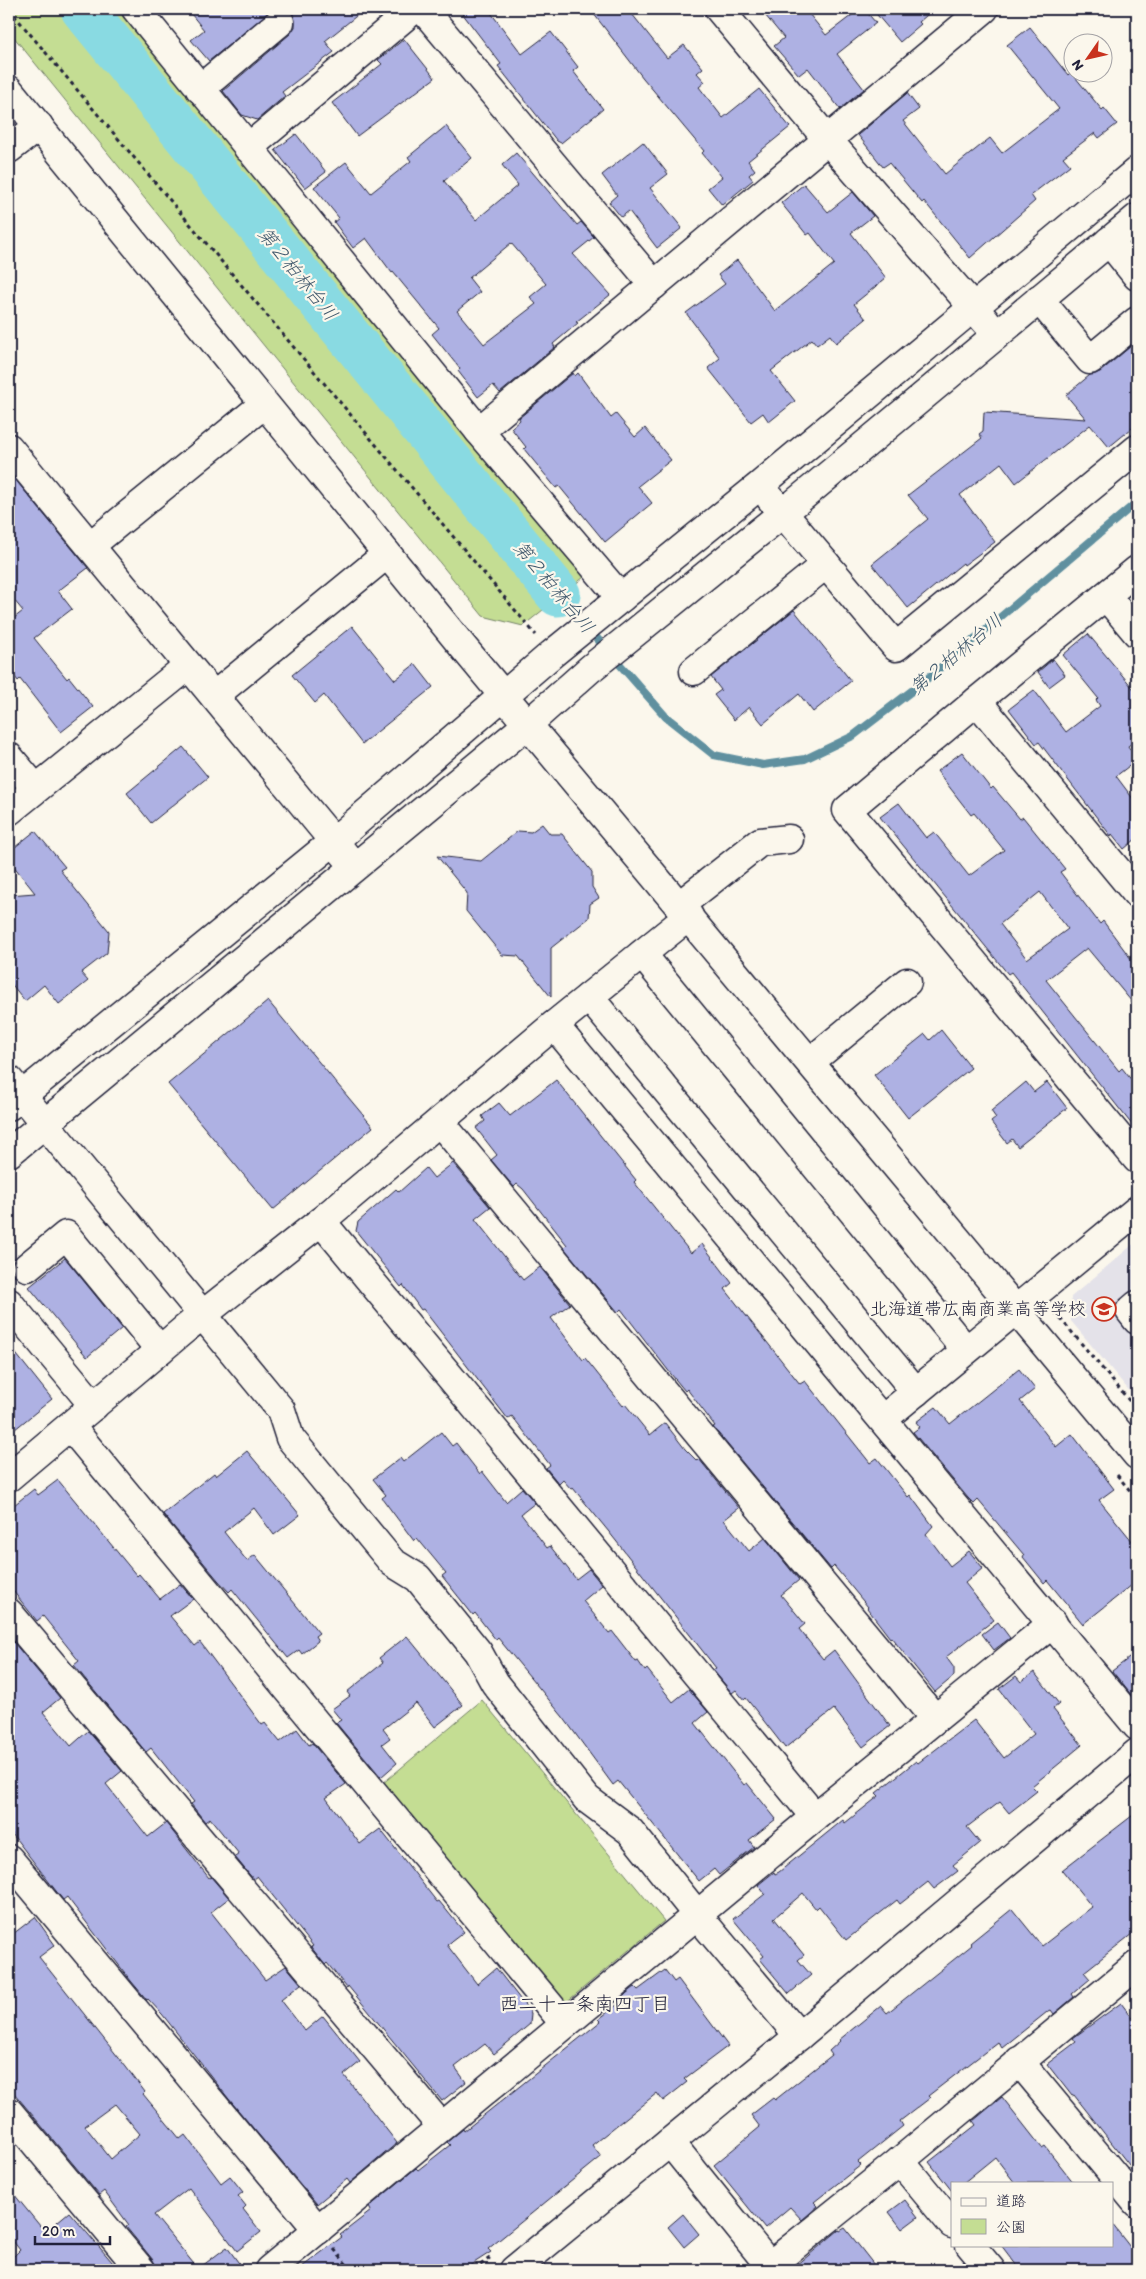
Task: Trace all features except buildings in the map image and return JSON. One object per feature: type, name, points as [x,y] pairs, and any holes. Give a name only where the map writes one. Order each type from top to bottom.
[{"type":"street","points":[[136,9],[479,431],[614,604]]},
{"type":"street","points":[[248,148],[414,9]]},
{"type":"street","points":[[423,9],[654,284]]},
{"type":"street","points":[[719,9],[826,139],[996,334]]},
{"type":"street","points":[[479,431],[826,139],[984,9]]},
{"type":"street","points":[[200,88],[280,22]]},
{"type":"street","points":[[9,90],[387,554],[1137,1455]]},
{"type":"street","points":[[9,149],[39,126]]},
{"type":"street","points":[[799,2036],[698,1916],[630,1831],[587,1799],[494,1683],[478,1652],[418,1578],[392,1562],[290,1438],[281,1410],[204,1315],[44,1124],[13,1094],[334,841],[560,648],[760,486],[1137,171]]},
{"type":"street","points":[[9,1153],[528,724],[590,668],[783,513],[1137,218]]},
{"type":"street","points":[[1109,241],[1137,276]]},
{"type":"street","points":[[1039,299],[1090,360],[1137,321]]},
{"type":"street","points":[[90,545],[264,404]]},
{"type":"street","points":[[9,448],[354,866]]},
{"type":"street","points":[[760,486],[896,647],[1137,449]]},
{"type":"street","points":[[214,696],[387,554]]},
{"type":"street","points":[[694,672],[826,564]]},
{"type":"street","points":[[1137,570],[847,810],[1137,1159]]},
{"type":"street","points":[[1106,596],[1137,633]]},
{"type":"street","points":[[9,811],[35,788],[188,666]]},
{"type":"street","points":[[977,701],[1137,894]]},
{"type":"street","points":[[9,757],[35,788]]},
{"type":"street","points":[[9,1477],[160,1350],[321,1221],[554,1025],[642,954],[684,910],[760,842],[789,839]]},
{"type":"street","points":[[642,954],[966,1350]]},
{"type":"street","points":[[810,1062],[907,982]]},
{"type":"street","points":[[589,997],[916,1392]]},
{"type":"street","points":[[554,1025],[1137,1726]]},
{"type":"street","points":[[440,1122],[935,1719]]},
{"type":"street","points":[[883,1419],[1137,1210]]},
{"type":"street","points":[[321,1221],[815,1817]]},
{"type":"street","points":[[27,1267],[66,1235],[160,1350]]},
{"type":"street","points":[[9,1303],[94,1406]]},
{"type":"street","points":[[1137,1305],[1130,1311],[1137,1320]]},
{"type":"street","points":[[70,1426],[565,2024]]},
{"type":"street","points":[[9,1613],[441,2126]]},
{"type":"street","points":[[269,2270],[815,1817],[1053,1624]]},
{"type":"street","points":[[506,2261],[670,2142],[1137,1753]]},
{"type":"street","points":[[9,1859],[318,2230]]},
{"type":"street","points":[[670,2142],[769,2269],[1019,2061],[1136,1967]]},
{"type":"street","points":[[1019,2061],[1137,2202]]},
{"type":"street","points":[[9,2112],[141,2270]]},
{"type":"street","points":[[900,2161],[951,2223]]},
{"type":"street","points":[[971,2246],[991,2270]]},
{"type":"path","points":[[9,9],[560,648]]},
{"type":"path","points":[[474,2270],[506,2261]]},
{"type":"shaded area","name":"北海道帯広南商業高等学校","points":[[1137,1241],[1137,1400],[1071,1321],[1071,1297]]},
{"type":"green space","points":[[9,9],[123,9],[584,577],[523,626],[483,616],[9,31]]},
{"type":"green space","points":[[482,1700],[664,1921],[564,2004],[382,1784]]},
{"type":"waterway","name":"第２柏林台川","points":[[83,9],[558,594]]},
{"type":"waterway","name":"第２柏林台川","points":[[558,594],[666,717],[714,755],[763,765],[805,759],[853,736],[922,683],[1137,502]]},
{"type":"place","name":"北海道帯広南商業高等学校","points":[[1104,1309]]},
{"type":"district","name":"西二十一条南四丁目","points":[[585,2003]]}]
